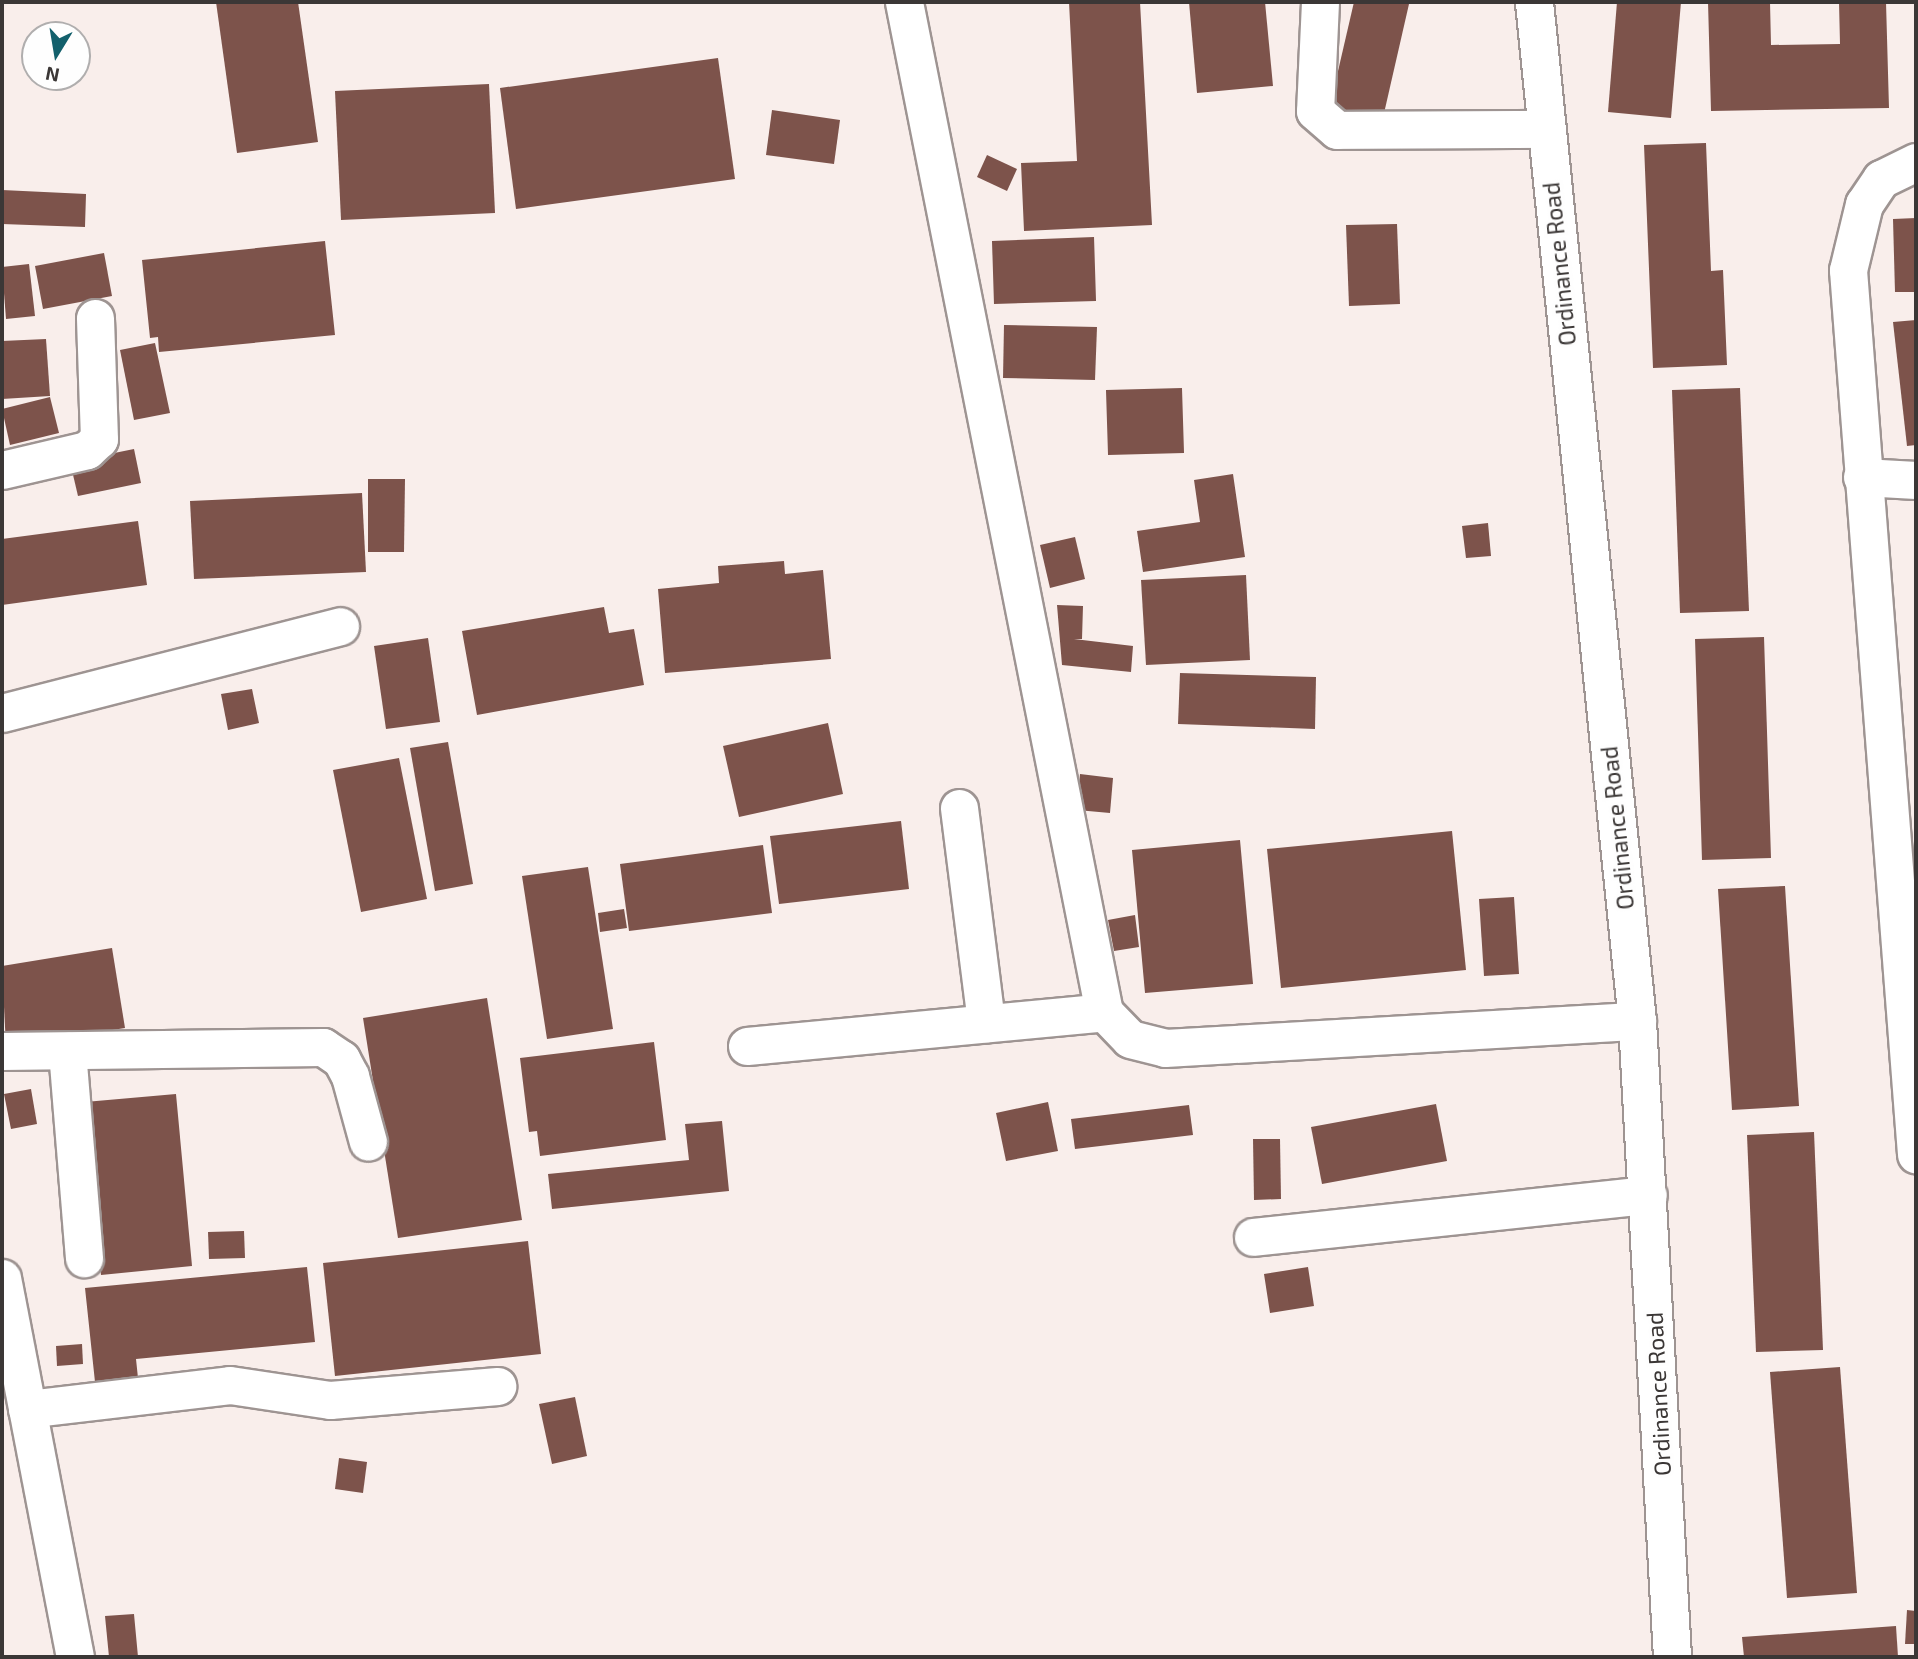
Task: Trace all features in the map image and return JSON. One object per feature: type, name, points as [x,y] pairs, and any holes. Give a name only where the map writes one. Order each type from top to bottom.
[{"type":"street","points":[[904,2],[1104,1012],[1130,1039],[1165,1048],[1637,1021]]},
{"type":"street","points":[[1320,2],[1315,111],[1337,130],[1545,129]]},
{"type":"street","name":"Ordinance Road","points":[[1534,2],[1637,1021],[1672,1657]]},
{"type":"street","points":[[1916,162],[1881,179],[1852,234],[1847,270],[1863,477],[1904,851],[1916,1154]]},
{"type":"street","points":[[2,470],[87,450],[99,439],[95,318]]},
{"type":"street","points":[[1863,477],[1916,480]]},
{"type":"street","points":[[2,713],[340,626]]},
{"type":"street","points":[[959,808],[986,1023]]},
{"type":"street","points":[[747,1046],[1104,1012]]},
{"type":"street","points":[[2,1051],[323,1047],[341,1059],[350,1076],[368,1142]]},
{"type":"street","points":[[67,1051],[83,1258]]},
{"type":"street","points":[[1253,1237],[1648,1195]]},
{"type":"street","points":[[2,1278],[10,1365],[26,1409],[75,1657]]},
{"type":"street","points":[[26,1409],[230,1385],[330,1399],[497,1386]]},
{"type":"building","points":[[216,2],[298,2],[318,142],[237,153]]},
{"type":"building","points":[[1069,2],[1140,2],[1152,225],[1024,231],[1021,163],[1077,161]]},
{"type":"building","points":[[1189,2],[1265,2],[1273,86],[1197,93]]},
{"type":"building","points":[[1354,2],[1409,4],[1382,122],[1329,110]]},
{"type":"building","points":[[1617,2],[1681,2],[1671,118],[1608,112]]},
{"type":"building","points":[[1708,2],[1770,2],[1771,45],[1840,44],[1839,2],[1886,2],[1889,108],[1711,111]]},
{"type":"building","points":[[718,58],[735,179],[516,209],[500,88]]},
{"type":"building","points":[[489,84],[495,213],[341,220],[335,91]]},
{"type":"building","points":[[772,110],[840,120],[834,164],[766,155]]},
{"type":"building","points":[[1706,143],[1711,271],[1723,270],[1727,365],[1653,368],[1644,145]]},
{"type":"building","points":[[987,155],[1017,169],[1007,191],[977,177]]},
{"type":"building","points":[[2,190],[86,194],[85,227],[2,224]]},
{"type":"building","points":[[1916,218],[1916,292],[1895,292],[1893,219]]},
{"type":"building","points":[[1397,224],[1400,304],[1349,306],[1346,225]]},
{"type":"building","points":[[1094,237],[1096,301],[994,304],[992,241]]},
{"type":"building","points":[[325,241],[335,335],[159,352],[158,337],[150,338],[142,260]]},
{"type":"building","points":[[104,253],[112,296],[43,309],[35,266]]},
{"type":"building","points":[[29,264],[35,316],[6,319],[2,267]]},
{"type":"building","points":[[1916,320],[1916,445],[1907,446],[1893,322]]},
{"type":"building","points":[[1004,325],[1097,327],[1095,380],[1003,378]]},
{"type":"building","points":[[46,339],[50,396],[2,399],[2,341]]},
{"type":"building","points":[[155,343],[170,413],[134,420],[120,350]]},
{"type":"building","points":[[1182,388],[1184,453],[1108,455],[1106,390]]},
{"type":"building","points":[[1740,388],[1749,611],[1680,613],[1672,390]]},
{"type":"building","points":[[50,397],[59,433],[10,445],[2,409]]},
{"type":"building","points":[[134,449],[141,483],[78,496],[70,462]]},
{"type":"building","points":[[1233,474],[1245,557],[1143,572],[1137,531],[1200,522],[1194,480]]},
{"type":"building","points":[[368,479],[405,479],[404,552],[368,552]]},
{"type":"building","points":[[362,493],[366,572],[194,579],[190,501]]},
{"type":"building","points":[[138,521],[147,585],[2,605],[2,539]]},
{"type":"building","points":[[1488,523],[1491,556],[1466,558],[1462,526]]},
{"type":"building","points":[[1075,537],[1085,579],[1050,588],[1040,545]]},
{"type":"building","points":[[784,561],[785,574],[823,570],[831,659],[665,673],[658,589],[719,583],[718,566]]},
{"type":"building","points":[[1246,575],[1250,660],[1146,665],[1141,580]]},
{"type":"building","points":[[1057,605],[1083,606],[1082,639],[1074,639],[1133,646],[1131,672],[1062,665]]},
{"type":"building","points":[[604,607],[609,633],[634,629],[644,685],[477,715],[462,631]]},
{"type":"building","points":[[1764,637],[1771,858],[1702,860],[1695,639]]},
{"type":"building","points":[[428,638],[440,722],[386,729],[374,646]]},
{"type":"building","points":[[1180,673],[1316,677],[1315,729],[1178,724]]},
{"type":"building","points":[[252,689],[259,723],[228,730],[221,694]]},
{"type":"building","points":[[828,723],[843,794],[739,817],[723,746]]},
{"type":"building","points":[[448,742],[473,884],[435,891],[410,748]]},
{"type":"building","points":[[399,758],[427,899],[361,912],[333,770]]},
{"type":"building","points":[[1080,774],[1113,778],[1110,813],[1077,810]]},
{"type":"building","points":[[901,821],[909,889],[779,904],[770,836]]},
{"type":"building","points":[[1452,831],[1466,970],[1281,988],[1267,849]]},
{"type":"building","points":[[1240,840],[1253,984],[1145,993],[1132,850]]},
{"type":"building","points":[[763,845],[772,913],[629,931],[620,864]]},
{"type":"building","points":[[588,867],[613,1029],[547,1039],[522,876]]},
{"type":"building","points":[[1785,886],[1799,1106],[1732,1110],[1718,889]]},
{"type":"building","points":[[1514,897],[1519,974],[1484,976],[1479,899]]},
{"type":"building","points":[[624,909],[627,928],[600,932],[598,913]]},
{"type":"building","points":[[1135,915],[1139,947],[1114,951],[1108,920]]},
{"type":"building","points":[[112,948],[125,1028],[6,1047],[2,966]]},
{"type":"building","points":[[487,998],[522,1220],[398,1238],[363,1018]]},
{"type":"building","points":[[654,1042],[666,1140],[540,1156],[537,1131],[529,1132],[520,1058]]},
{"type":"building","points":[[31,1089],[37,1124],[11,1129],[4,1094]]},
{"type":"building","points":[[176,1094],[192,1266],[101,1275],[85,1102]]},
{"type":"building","points":[[1048,1102],[1058,1151],[1006,1161],[996,1113]]},
{"type":"building","points":[[1436,1104],[1447,1161],[1322,1184],[1311,1127]]},
{"type":"building","points":[[1189,1105],[1193,1135],[1075,1149],[1071,1119]]},
{"type":"building","points":[[722,1121],[729,1191],[552,1209],[548,1174],[689,1160],[685,1124]]},
{"type":"building","points":[[1814,1132],[1823,1350],[1756,1352],[1747,1135]]},
{"type":"building","points":[[1253,1139],[1280,1139],[1281,1199],[1254,1200]]},
{"type":"building","points":[[244,1231],[245,1258],[209,1259],[208,1232]]},
{"type":"building","points":[[528,1241],[541,1354],[335,1376],[323,1263]]},
{"type":"building","points":[[307,1267],[315,1342],[136,1359],[138,1378],[95,1382],[85,1288]]},
{"type":"building","points":[[1308,1267],[1314,1306],[1270,1313],[1264,1274]]},
{"type":"building","points":[[82,1344],[83,1364],[57,1366],[56,1346]]},
{"type":"building","points":[[1840,1367],[1857,1593],[1787,1598],[1770,1372]]},
{"type":"building","points":[[575,1397],[587,1456],[552,1464],[539,1404]]},
{"type":"building","points":[[339,1458],[367,1462],[363,1493],[335,1489]]},
{"type":"building","points":[[1907,1610],[1916,1611],[1916,1644],[1905,1644]]},
{"type":"building","points":[[134,1614],[138,1657],[109,1657],[105,1616]]},
{"type":"building","points":[[1896,1626],[1898,1657],[1744,1657],[1742,1637]]}]
